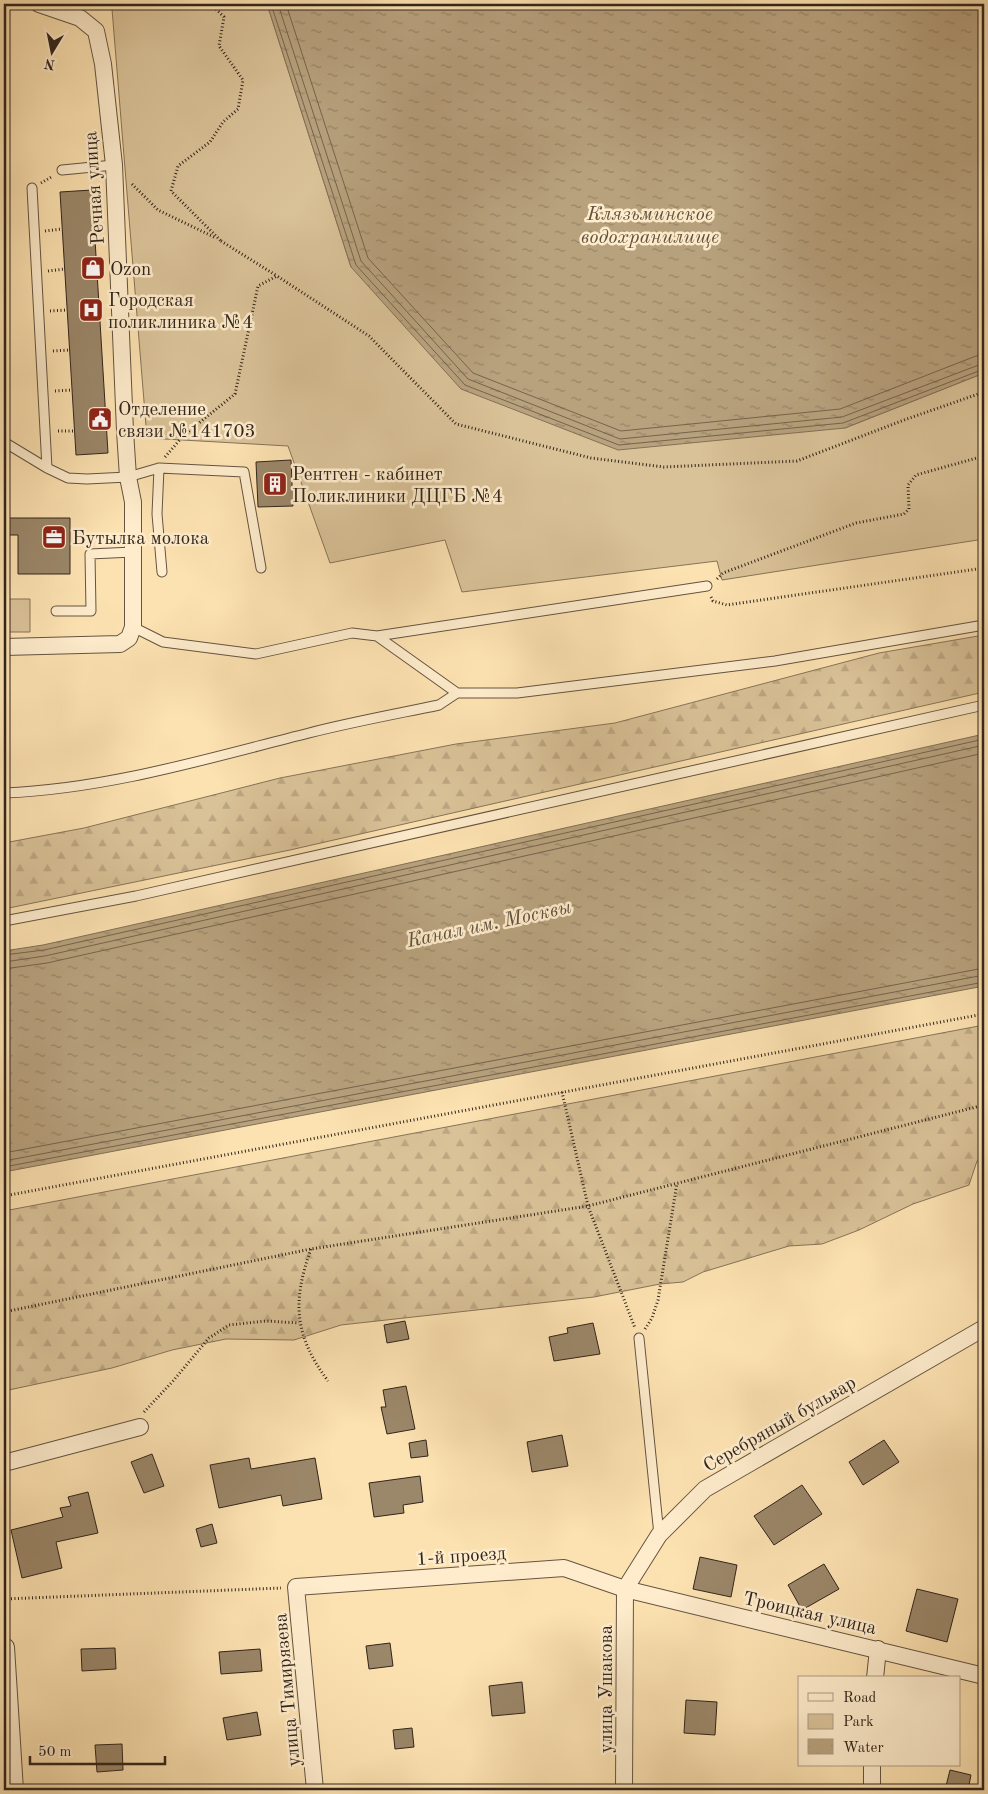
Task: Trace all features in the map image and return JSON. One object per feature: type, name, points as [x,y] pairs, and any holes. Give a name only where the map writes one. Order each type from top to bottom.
[{"type":"street","name":"Речная улица","points":[[38,4],[80,18],[96,31],[103,64],[114,166],[128,477],[133,502],[133,628]]},
{"type":"street","points":[[4,647],[120,644],[130,638],[133,628]]},
{"type":"street","name":"Серебряный бульвар","points":[[625,1589],[659,1535],[706,1490],[984,1328]]},
{"type":"street","points":[[4,1463],[140,1426]]},
{"type":"street","name":"1-й проезд","points":[[296,1587],[564,1568],[625,1589]]},
{"type":"street","name":"улица Тимирязева","points":[[296,1587],[316,1790]]},
{"type":"street","name":"Троицкая улица","points":[[625,1589],[984,1676]]},
{"type":"street","name":"улица Ушакова","points":[[624,1790],[625,1589]]},
{"type":"street","points":[[6,1647],[15,1790]]},
{"type":"street","points":[[875,1676],[878,1649]]},
{"type":"street","points":[[872,1766],[872,1790]]},
{"type":"lane","points":[[62,170],[114,166]]},
{"type":"lane","points":[[32,188],[47,468]]},
{"type":"lane","points":[[4,442],[47,468],[68,478],[128,477],[159,468],[244,472],[261,568]]},
{"type":"lane","points":[[159,468],[157,514],[162,572]]},
{"type":"lane","points":[[56,611],[91,611],[90,554],[133,552]]},
{"type":"lane","points":[[133,628],[163,642],[256,654],[352,633],[377,636],[707,586]]},
{"type":"lane","points":[[4,793],[44,792],[210,760],[310,733],[439,705],[456,693],[517,693],[775,661],[984,625]]},
{"type":"lane","points":[[377,636],[456,693]]},
{"type":"lane","points":[[4,921],[136,896],[984,705]]},
{"type":"lane","points":[[639,1338],[659,1535]]},
{"type":"path","points":[[211,4],[224,17],[219,46],[243,80],[238,109],[223,122],[210,142],[178,166],[171,191],[222,242]]},
{"type":"path","points":[[114,166],[158,210],[222,242],[369,336],[456,424],[591,458],[664,467],[796,460],[984,392]]},
{"type":"path","points":[[32,188],[62,170]]},
{"type":"path","points":[[159,468],[169,450],[184,434],[234,394],[258,286],[277,276]]},
{"type":"path","points":[[984,456],[916,475],[908,485],[909,509],[904,514],[856,523],[723,574],[707,586],[712,601],[727,605],[984,568]]},
{"type":"path","points":[[4,1196],[984,1014]]},
{"type":"path","points":[[562,1092],[588,1206],[639,1338]]},
{"type":"path","points":[[4,1312],[311,1249],[588,1206],[984,1106]]},
{"type":"path","points":[[639,1338],[652,1318],[658,1300],[678,1183]]},
{"type":"path","points":[[311,1249],[300,1287],[299,1323],[306,1345],[328,1381]]},
{"type":"path","points":[[140,1426],[145,1409],[173,1381],[209,1338],[229,1325],[266,1321],[299,1323]]},
{"type":"path","points":[[4,1599],[296,1587]]},
{"type":"green space","points":[[106,4],[263,4],[268,7],[351,267],[845,428],[984,373],[984,539],[722,580],[717,561],[462,592],[445,540],[330,563],[288,446],[147,438],[112,9]]},
{"type":"green space","points":[[4,599],[30,599],[30,632],[4,632]]},
{"type":"green space","points":[[984,635],[984,692],[290,850],[4,909],[4,843],[84,828],[280,778],[456,744],[615,723],[879,653]]},
{"type":"green space","points":[[984,1025],[984,1160],[977,1161],[969,1185],[913,1204],[859,1230],[822,1244],[789,1246],[703,1272],[683,1282],[660,1284],[594,1297],[341,1325],[294,1340],[226,1339],[172,1350],[112,1368],[4,1391],[4,1211]]},
{"type":"water","name":"Клязьминское водохранилище","points":[[263,4],[984,4],[984,373],[845,428],[618,450],[461,389],[351,267],[268,7]]},
{"type":"water","name":"Канал им. Москвы","points":[[984,734],[984,986],[4,1172],[4,951],[43,945]]},
{"type":"building","points":[[92,190],[108,453],[76,455],[60,192]]},
{"type":"building","name":"Рентген - кабинет Поликлиники ДЦГБ №4","points":[[291,460],[293,506],[258,507],[256,462]]},
{"type":"building","points":[[4,518],[70,518],[70,574],[18,574],[18,535],[4,535]]},
{"type":"building","points":[[405,1321],[409,1339],[387,1343],[384,1325]]},
{"type":"building","points":[[593,1323],[600,1354],[554,1361],[549,1337],[568,1333],[567,1328]]},
{"type":"building","points":[[406,1386],[415,1429],[387,1434],[381,1407],[386,1407],[383,1390]]},
{"type":"building","points":[[562,1435],[568,1466],[532,1472],[527,1442]]},
{"type":"building","points":[[426,1440],[428,1456],[411,1458],[409,1443]]},
{"type":"building","points":[[884,1440],[899,1462],[863,1485],[849,1462]]},
{"type":"building","points":[[152,1454],[164,1486],[144,1493],[131,1462]]},
{"type":"building","points":[[249,1458],[251,1469],[315,1458],[322,1499],[283,1506],[281,1495],[219,1508],[210,1465]]},
{"type":"building","points":[[420,1476],[423,1502],[403,1505],[404,1513],[374,1517],[369,1483]]},
{"type":"building","points":[[802,1485],[822,1514],[774,1545],[754,1516]]},
{"type":"building","points":[[88,1492],[98,1533],[56,1542],[62,1568],[22,1578],[11,1530],[63,1517],[60,1508],[71,1506],[68,1497]]},
{"type":"building","points":[[212,1524],[217,1543],[201,1547],[196,1529]]},
{"type":"building","points":[[700,1557],[737,1565],[731,1597],[693,1589]]},
{"type":"building","points":[[824,1564],[839,1589],[802,1610],[788,1585]]},
{"type":"building","points":[[917,1589],[958,1599],[947,1642],[906,1631]]},
{"type":"building","points":[[390,1643],[393,1666],[369,1669],[366,1646]]},
{"type":"building","points":[[115,1648],[116,1669],[82,1671],[81,1649]]},
{"type":"building","points":[[260,1649],[262,1671],[221,1674],[219,1652]]},
{"type":"building","points":[[522,1682],[525,1713],[492,1716],[489,1686]]},
{"type":"building","points":[[686,1700],[717,1702],[715,1735],[684,1733]]},
{"type":"building","points":[[257,1712],[261,1735],[227,1740],[223,1718]]},
{"type":"building","points":[[412,1728],[414,1747],[395,1749],[393,1730]]},
{"type":"building","points":[[122,1744],[123,1770],[97,1772],[95,1745]]},
{"type":"building","points":[[950,1770],[971,1775],[968,1790],[945,1790]]},
{"type":"place","name":"Ozon","points":[[93,268]]},
{"type":"place","name":"Городская поликлиника №4","points":[[91,310]]},
{"type":"place","name":"Отделение связи №141703","points":[[100,419]]},
{"type":"place","name":"Рентген - кабинет Поликлиники ДЦГБ №4","points":[[275,484]]},
{"type":"place","name":"Бутылка молока","points":[[54,537]]}]
